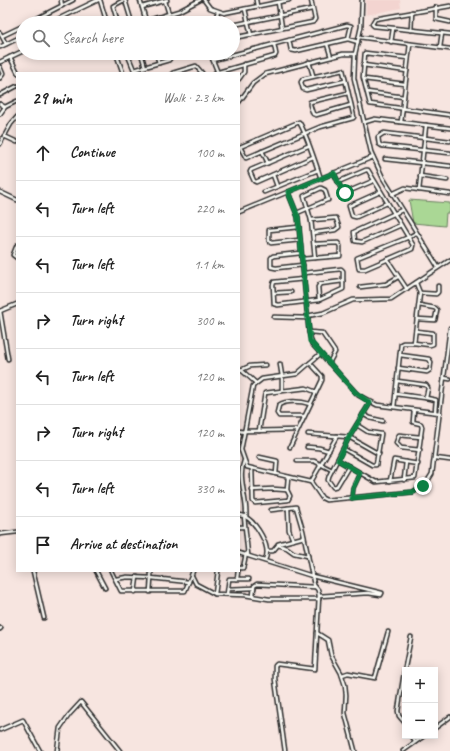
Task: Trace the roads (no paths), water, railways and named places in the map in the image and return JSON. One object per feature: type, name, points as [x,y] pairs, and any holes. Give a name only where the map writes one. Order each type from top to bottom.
[{"type":"street","points":[[60,0],[62,6]]},
{"type":"street","points":[[42,16],[73,0]]},
{"type":"street","points":[[65,16],[99,0],[105,16]]},
{"type":"street","points":[[116,16],[114,6],[124,0],[130,16]]},
{"type":"street","points":[[140,0],[145,16]]},
{"type":"street","points":[[142,7],[166,0],[169,14]]},
{"type":"street","points":[[163,16],[200,0]]},
{"type":"street","points":[[204,0],[210,8],[218,12],[245,9],[289,0]]},
{"type":"street","points":[[256,0],[257,6]]},
{"type":"street","points":[[270,0],[271,4]]},
{"type":"street","points":[[240,36],[313,22],[315,19],[311,0]]},
{"type":"street","points":[[362,0],[359,37],[355,54],[354,78],[373,157],[392,194],[438,267]]},
{"type":"street","points":[[278,2],[282,28]]},
{"type":"street","points":[[450,6],[436,7],[375,19],[372,22],[374,26],[393,29],[450,34]]},
{"type":"street","points":[[436,7],[436,19],[450,22]]},
{"type":"street","points":[[245,9],[251,34]]},
{"type":"street","points":[[240,24],[312,9]]},
{"type":"street","points":[[216,16],[218,12]]},
{"type":"street","points":[[411,30],[412,12]]},
{"type":"street","points":[[240,53],[350,25],[352,27],[348,39]]},
{"type":"street","points":[[2,36],[16,29]]},
{"type":"street","points":[[391,42],[393,29]]},
{"type":"street","points":[[0,33],[6,44]]},
{"type":"street","points":[[440,48],[442,33]]},
{"type":"street","points":[[359,37],[450,49]]},
{"type":"street","points":[[0,47],[16,39]]},
{"type":"street","points":[[289,40],[291,50],[294,52],[348,39],[358,42]]},
{"type":"street","points":[[220,72],[275,56],[274,44]]},
{"type":"street","points":[[327,44],[331,57]]},
{"type":"street","points":[[401,122],[410,44]]},
{"type":"street","points":[[240,100],[253,83],[265,74],[345,53],[355,54]]},
{"type":"street","points":[[408,58],[366,53],[364,55],[364,80],[371,106],[450,114]]},
{"type":"street","points":[[0,62],[16,54]]},
{"type":"street","points":[[10,57],[18,72]]},
{"type":"street","points":[[118,60],[123,72]]},
{"type":"street","points":[[129,60],[133,70],[168,60]]},
{"type":"street","points":[[143,60],[145,67]]},
{"type":"street","points":[[213,60],[217,72]]},
{"type":"street","points":[[309,62],[312,75]]},
{"type":"street","points":[[240,78],[245,71],[244,64]]},
{"type":"street","points":[[363,65],[407,71]]},
{"type":"street","points":[[176,72],[196,66],[201,72]]},
{"type":"street","points":[[0,67],[3,74],[0,78]]},
{"type":"street","points":[[321,179],[304,133],[298,122],[240,147],[246,158],[304,133],[352,119],[354,116],[343,70],[340,69],[312,75],[302,80],[305,90],[345,80]]},
{"type":"street","points":[[364,80],[405,84]]},
{"type":"street","points":[[0,95],[16,87]]},
{"type":"street","points":[[367,92],[404,97]]},
{"type":"street","points":[[348,93],[310,102],[310,106],[313,114],[316,115],[351,105]]},
{"type":"street","points":[[0,114],[5,107],[16,102]]},
{"type":"street","points":[[0,104],[5,107]]},
{"type":"street","points":[[0,144],[16,118]]},
{"type":"street","points":[[364,122],[375,119],[450,128]]},
{"type":"street","points":[[419,190],[426,125]]},
{"type":"street","points":[[450,141],[384,133],[378,137],[379,144],[382,146],[450,153]]},
{"type":"street","points":[[4,136],[16,142]]},
{"type":"street","points":[[308,146],[251,170],[250,172],[254,181],[256,182],[313,157]]},
{"type":"street","points":[[262,151],[268,163]]},
{"type":"street","points":[[240,212],[373,157]]},
{"type":"street","points":[[385,159],[450,166]]},
{"type":"street","points":[[264,192],[318,170]]},
{"type":"street","points":[[338,182],[366,170],[369,172],[373,181],[395,214],[401,225],[408,237],[413,245],[413,248],[388,260],[360,270],[358,269],[357,261],[359,257],[408,237],[416,233]]},
{"type":"street","points":[[334,173],[345,193],[373,181]]},
{"type":"street","points":[[273,175],[277,186]]},
{"type":"street","points":[[420,176],[447,180]]},
{"type":"street","points":[[392,194],[403,188],[450,194]]},
{"type":"street","points":[[297,213],[309,208],[328,200],[324,189],[305,195],[309,208],[311,220],[315,258]]},
{"type":"street","points":[[0,192],[16,200]]},
{"type":"street","points":[[288,192],[297,213],[310,341],[355,392],[370,403],[377,406],[440,413]]},
{"type":"street","points":[[380,192],[349,206],[352,216],[357,216],[387,203]]},
{"type":"street","points":[[401,225],[362,242],[355,241],[354,232],[402,210]]},
{"type":"street","points":[[311,220],[336,218],[339,227],[335,230],[313,233]]},
{"type":"street","points":[[299,227],[269,230],[268,233],[269,241],[271,243],[300,240]]},
{"type":"street","points":[[302,259],[339,256],[340,246],[336,243],[314,244]]},
{"type":"street","points":[[16,248],[13,255],[16,257]]},
{"type":"street","points":[[301,253],[273,256],[271,258],[272,267],[302,266]]},
{"type":"street","points":[[388,260],[407,289]]},
{"type":"street","points":[[274,317],[307,317],[323,313],[353,300],[390,299],[450,260]]},
{"type":"street","points":[[304,273],[341,269],[343,271],[342,291],[319,300],[276,305],[273,285],[274,282],[304,278]]},
{"type":"street","points":[[360,287],[386,284],[398,277]]},
{"type":"street","points":[[319,300],[318,287],[320,284],[343,281]]},
{"type":"street","points":[[414,343],[420,292],[416,283]]},
{"type":"street","points":[[420,292],[436,294],[438,292],[438,286]]},
{"type":"street","points":[[274,293],[291,292]]},
{"type":"street","points":[[1,311],[16,304]]},
{"type":"street","points":[[418,319],[435,320],[437,310],[435,308],[419,305]]},
{"type":"street","points":[[0,306],[8,359]]},
{"type":"street","points":[[320,354],[297,374],[262,378],[252,388],[240,450],[247,467],[311,482],[324,500],[416,491],[425,485],[431,478],[435,458],[450,328]]},
{"type":"street","points":[[394,407],[402,343],[414,343],[430,346],[433,344],[433,333],[416,331]]},
{"type":"street","points":[[309,332],[322,333],[336,352],[328,363]]},
{"type":"street","points":[[398,368],[427,372],[430,370],[431,362],[429,359],[400,355]]},
{"type":"street","points":[[290,446],[322,378],[310,363]]},
{"type":"street","points":[[280,364],[282,390]]},
{"type":"street","points":[[240,369],[250,366],[266,365]]},
{"type":"street","points":[[240,369],[256,383]]},
{"type":"street","points":[[444,378],[450,379]]},
{"type":"street","points":[[397,381],[427,385],[426,398]]},
{"type":"street","points":[[259,431],[264,394],[269,391],[306,388],[316,392]]},
{"type":"street","points":[[396,394],[436,400],[435,412]]},
{"type":"street","points":[[304,416],[279,416],[277,413],[278,405],[282,403],[299,402],[310,404]]},
{"type":"street","points":[[349,466],[336,488],[332,486],[328,480],[332,470],[349,437],[370,403]]},
{"type":"street","points":[[338,460],[376,482],[415,478],[420,450],[422,426],[412,422],[414,410]]},
{"type":"street","points":[[363,414],[370,418],[383,421]]},
{"type":"street","points":[[344,449],[374,466],[377,464],[381,434],[368,432],[357,425]]},
{"type":"street","points":[[240,431],[297,430]]},
{"type":"street","points":[[308,434],[349,437],[379,454]]},
{"type":"street","points":[[420,450],[401,448],[396,443],[399,435],[421,437]]},
{"type":"street","points":[[311,482],[337,436]]},
{"type":"street","points":[[307,447],[329,451]]},
{"type":"street","points":[[259,457],[277,461],[276,474]]},
{"type":"street","points":[[435,458],[450,460]]},
{"type":"street","points":[[240,569],[243,568],[248,547],[244,527],[247,508],[242,468],[244,461]]},
{"type":"street","points":[[297,462],[314,461],[332,470]]},
{"type":"street","points":[[390,481],[392,461],[418,464]]},
{"type":"street","points":[[404,480],[406,462]]},
{"type":"street","points":[[252,469],[253,501],[257,503],[288,500],[290,496],[288,490],[288,477]]},
{"type":"street","points":[[352,498],[353,488],[360,473]]},
{"type":"street","points":[[252,490],[288,490]]},
{"type":"street","points":[[271,510],[296,507],[312,576],[315,587],[318,590],[319,598],[315,669],[276,665],[275,679],[285,751]]},
{"type":"street","points":[[288,508],[290,530],[293,540]]},
{"type":"street","points":[[240,515],[245,517],[261,535],[268,551],[265,560]]},
{"type":"street","points":[[0,534],[16,532]]},
{"type":"street","points":[[268,551],[273,551],[276,545],[304,537]]},
{"type":"street","points":[[276,545],[287,548],[296,554],[308,556]]},
{"type":"street","points":[[192,576],[200,587],[216,594],[253,596],[269,599],[319,598],[368,594],[381,595],[382,593],[312,576],[240,553]]},
{"type":"street","points":[[33,572],[44,618]]},
{"type":"street","points":[[97,572],[105,588]]},
{"type":"street","points":[[112,572],[120,591],[135,592],[185,591],[193,572]]},
{"type":"street","points":[[150,592],[151,572]]},
{"type":"street","points":[[216,594],[218,572]]},
{"type":"street","points":[[237,579],[238,572]]},
{"type":"street","points":[[116,579],[137,577],[189,582]]},
{"type":"street","points":[[135,592],[137,577]]},
{"type":"street","points":[[228,594],[228,580],[249,579]]},
{"type":"street","points":[[253,596],[254,588],[257,584],[315,587]]},
{"type":"street","points":[[228,589],[254,588]]},
{"type":"street","points":[[342,676],[346,673],[376,678],[388,632]]},
{"type":"street","points":[[317,633],[328,640],[331,655],[342,676],[346,695],[345,713],[355,751]]},
{"type":"street","points":[[402,720],[399,716],[398,711],[411,637]]},
{"type":"street","points":[[57,751],[60,728],[68,715],[81,702],[120,751]]},
{"type":"street","points":[[438,726],[450,718]]},
{"type":"street","points":[[0,730],[23,720],[40,751]]},
{"type":"street","points":[[403,751],[420,739]]}]
